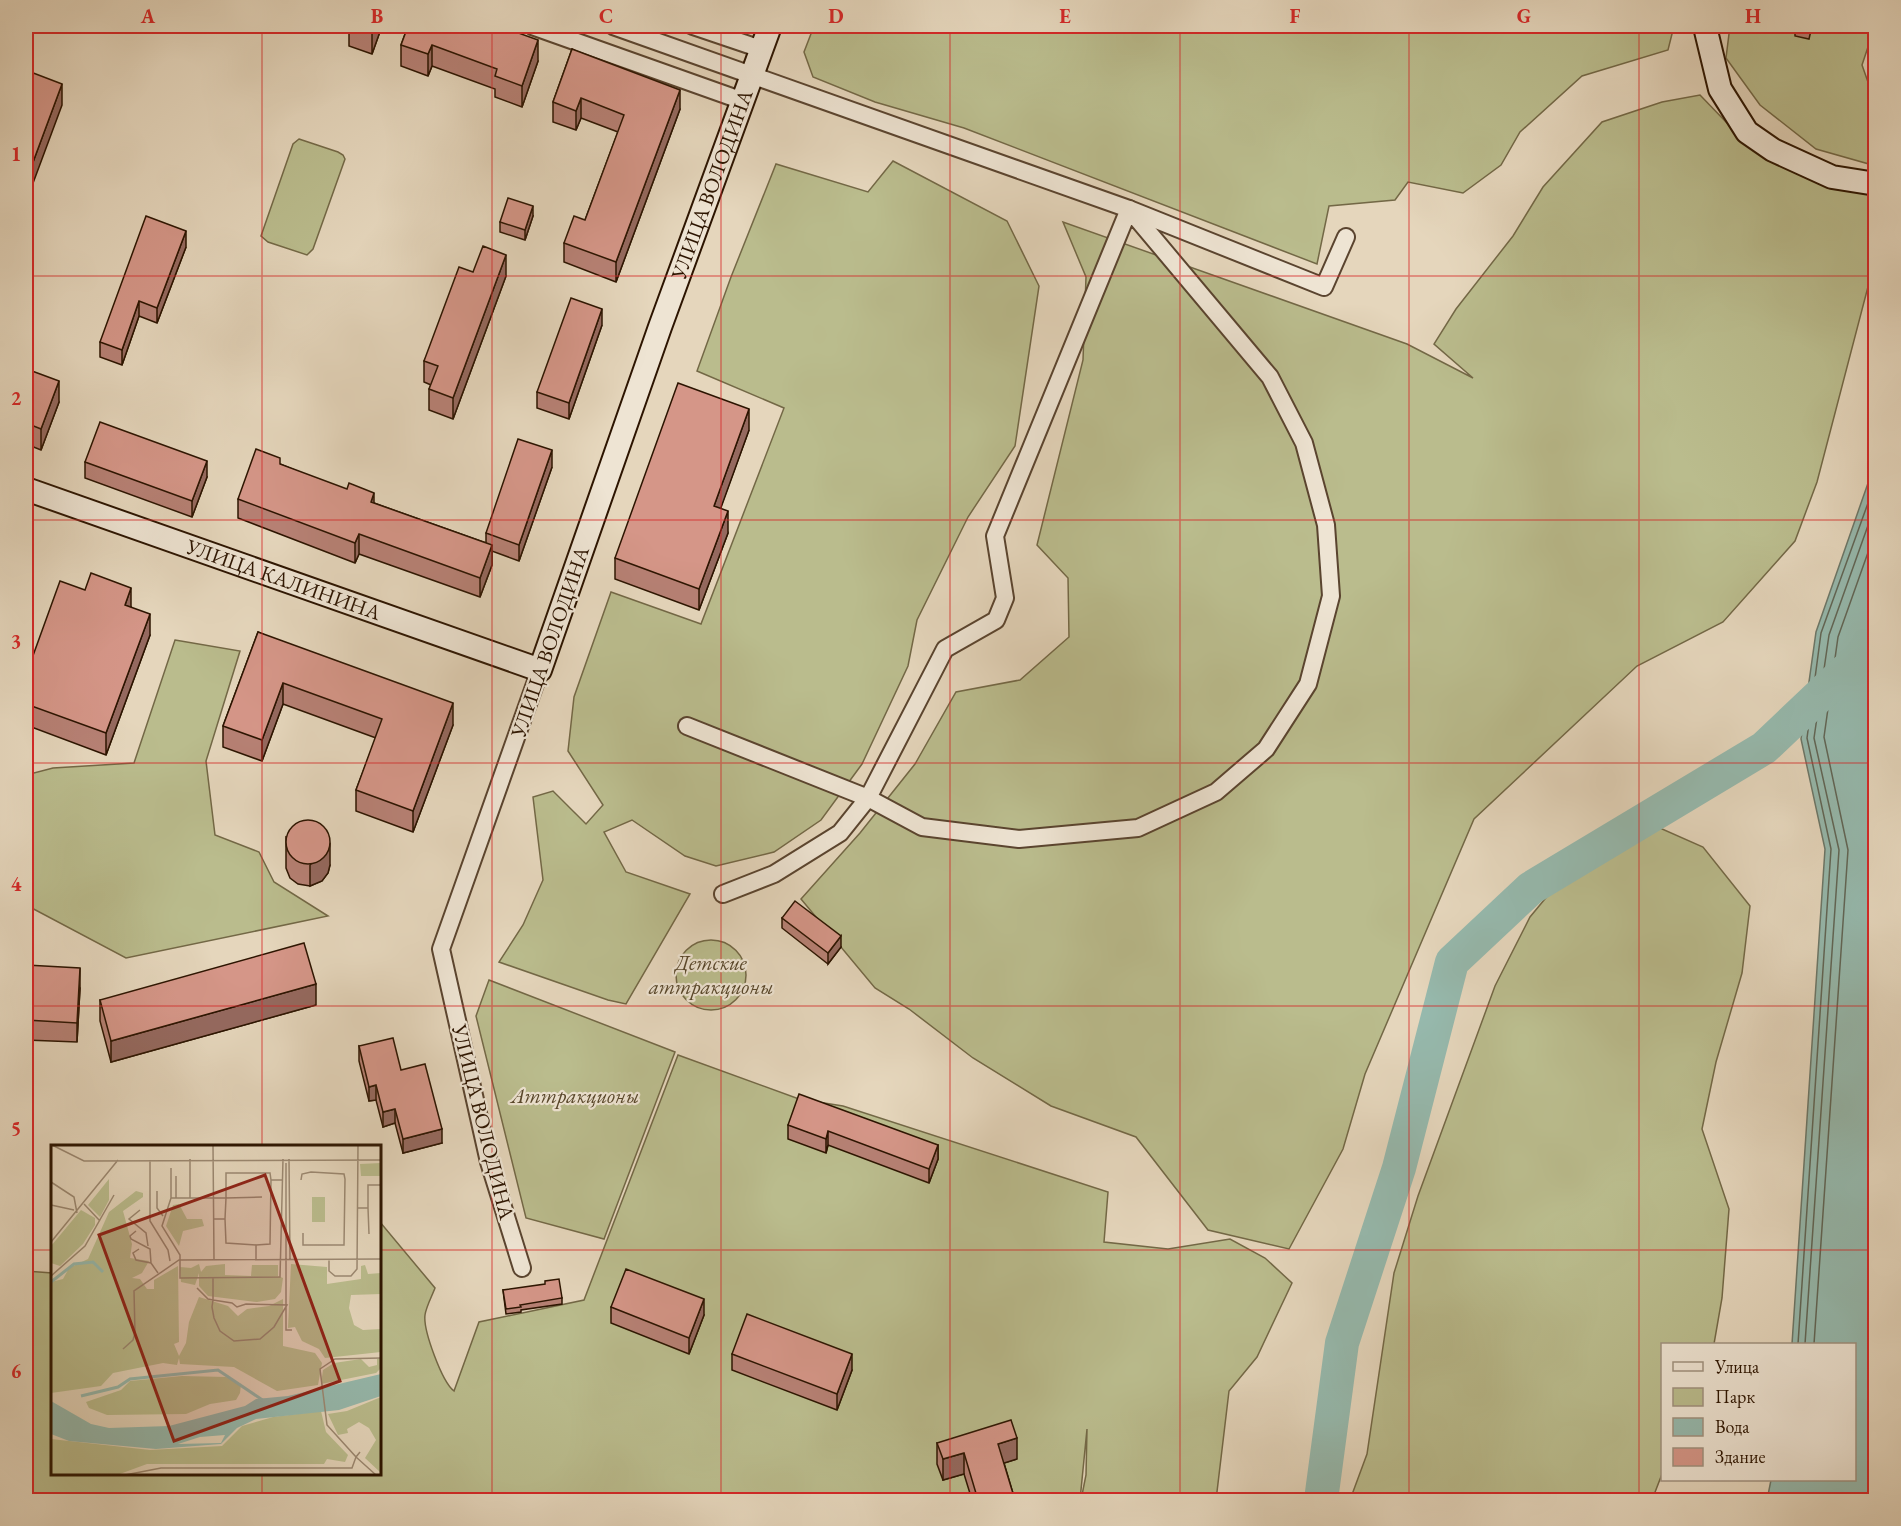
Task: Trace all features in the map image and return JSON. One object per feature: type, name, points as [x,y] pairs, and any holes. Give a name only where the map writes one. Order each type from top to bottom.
[{"type":"street","points":[[532,26],[743,101]]},
{"type":"street","points":[[613,26],[1129,209],[1324,288],[1346,237]]},
{"type":"street","points":[[693,26],[761,49]]},
{"type":"street","name":"УЛИЦА ВОЛОДИНА","points":[[522,1268],[489,1162],[441,950],[660,327],[770,26]]},
{"type":"street","points":[[1706,26],[1720,89],[1748,132],[1773,150],[1832,177],[1875,184]]},
{"type":"street","points":[[723,894],[774,874],[840,833],[868,798],[945,649],[996,620],[1005,598],[995,536],[1129,209]]},
{"type":"street","points":[[687,726],[868,798],[922,827],[1019,839],[1138,828],[1216,792],[1266,749],[1308,684],[1331,596],[1326,525],[1305,443],[1270,377],[1129,209]]},
{"type":"street","name":"УЛИЦА КАЛИНИНА","points":[[26,489],[540,670]]},
{"type":"green space","points":[[814,26],[1674,26],[1668,50],[1582,76],[1520,132],[1501,165],[1463,193],[1408,182],[1395,200],[1329,206],[1317,264],[964,128],[875,102],[813,77],[804,52]]},
{"type":"green space","points":[[1730,26],[1875,26],[1862,65],[1875,102],[1875,149],[1869,164],[1816,149],[1760,105],[1726,58]]},
{"type":"green space","points":[[1700,95],[1726,122],[1761,152],[1870,193],[1875,260],[1817,482],[1795,541],[1723,622],[1637,666],[1474,819],[1365,1074],[1343,1149],[1289,1249],[1208,1230],[1136,1137],[1051,1106],[973,1058],[909,1009],[875,988],[801,899],[860,833],[915,764],[956,692],[1020,680],[1069,637],[1068,578],[1037,545],[1083,360],[1086,277],[1063,222],[1407,344],[1473,378],[1434,344],[1456,309],[1513,236],[1543,187],[1602,122],[1662,102]]},
{"type":"green space","points":[[299,139],[338,152],[345,159],[313,249],[307,255],[268,242],[261,236],[293,144]]},
{"type":"green space","points":[[893,161],[1007,221],[1039,286],[1015,446],[968,517],[917,620],[908,666],[862,764],[821,820],[774,852],[716,866],[685,856],[632,820],[604,832],[626,872],[690,894],[626,1004],[608,1000],[499,962],[523,925],[543,880],[533,797],[553,791],[586,824],[603,805],[568,751],[574,697],[611,592],[701,624],[784,408],[697,371],[776,164],[868,192]]},
{"type":"green space","points":[[175,640],[240,651],[206,761],[215,835],[259,852],[274,882],[328,916],[126,958],[26,905],[26,775],[53,768],[134,763]]},
{"type":"green space","points":[[1635,817],[1703,847],[1750,906],[1742,973],[1716,1062],[1702,1129],[1729,1209],[1722,1298],[1714,1343],[1661,1343],[1661,1477],[1652,1500],[1350,1500],[1367,1454],[1394,1273],[1418,1196],[1495,986],[1530,917],[1583,853]]},
{"type":"green space","name":"Детские аттракционы","points":[[704,940],[718,940],[731,945],[741,955],[746,975],[741,995],[731,1005],[718,1010],[704,1010],[691,1005],[681,995],[676,982],[676,968],[681,955],[691,945]]},
{"type":"green space","name":"Аттракционы","points":[[489,980],[675,1052],[604,1239],[526,1218],[476,1016]]},
{"type":"green space","points":[[678,1055],[799,1099],[843,1106],[1108,1192],[1104,1242],[1168,1249],[1230,1239],[1265,1258],[1292,1283],[1257,1357],[1229,1391],[1216,1500],[1081,1500],[1086,1475],[1087,1429],[1080,1500],[26,1500],[26,1271],[51,1273],[51,1475],[381,1475],[381,1223],[435,1288],[425,1315],[425,1322],[439,1367],[454,1391],[479,1322],[584,1300]]},
{"type":"water","points":[[1875,411],[1875,1500],[1767,1500],[1771,1481],[1856,1481],[1856,1343],[1792,1343],[1825,849],[1801,739],[1816,632],[1874,466]]},
{"type":"building","points":[[352,26],[375,26],[372,33]]},
{"type":"building","points":[[408,26],[499,26],[538,40],[522,86],[495,76],[497,69],[432,45],[428,54],[401,45]]},
{"type":"building","points":[[1796,26],[1811,26],[1809,33],[1795,31]]},
{"type":"building","points":[[572,49],[680,90],[616,262],[564,243],[574,216],[585,220],[624,115],[581,98],[576,111],[553,102]]},
{"type":"building","points":[[26,65],[29,66],[28,71],[62,84],[26,181]]},
{"type":"building","points":[[508,198],[533,206],[525,230],[500,222]]},
{"type":"building","points":[[146,216],[186,231],[157,308],[139,301],[122,350],[100,342]]},
{"type":"building","points":[[483,246],[506,255],[453,398],[429,389],[438,366],[424,361],[459,267],[473,272]]},
{"type":"building","points":[[571,298],[602,309],[569,403],[537,392]]},
{"type":"building","points":[[32,371],[59,381],[41,429],[26,423],[26,375],[29,377]]},
{"type":"building","points":[[678,383],[749,409],[714,506],[728,511],[699,589],[615,558]]},
{"type":"building","points":[[100,422],[207,461],[192,501],[85,462]]},
{"type":"building","points":[[518,439],[552,450],[519,545],[486,533]]},
{"type":"building","points":[[256,449],[280,458],[280,464],[347,489],[349,483],[374,493],[371,502],[492,545],[480,578],[359,534],[355,543],[238,499]]},
{"type":"building","points":[[91,573],[131,588],[125,605],[150,614],[106,733],[26,704],[26,675],[60,581],[85,590]]},
{"type":"building","points":[[258,632],[453,703],[413,811],[356,790],[382,719],[283,683],[262,740],[223,726]]},
{"type":"building","points":[[308,820],[324,826],[330,842],[324,858],[308,864],[292,858],[286,842],[292,826]]},
{"type":"building","points":[[795,901],[841,936],[828,953],[782,918]]},
{"type":"building","points":[[304,943],[316,984],[111,1041],[100,1000]]},
{"type":"building","points":[[26,965],[80,968],[77,1023],[26,1020]]},
{"type":"building","points":[[393,1038],[401,1070],[425,1064],[442,1129],[403,1139],[395,1109],[383,1112],[376,1085],[369,1087],[359,1046]]},
{"type":"building","points":[[799,1094],[938,1145],[929,1169],[828,1131],[826,1139],[788,1125]]},
{"type":"building","points":[[626,1269],[704,1299],[689,1338],[611,1307]]},
{"type":"building","points":[[559,1279],[562,1298],[506,1309],[503,1290],[545,1284],[545,1281]]},
{"type":"building","points":[[747,1314],[852,1354],[837,1394],[732,1354]]},
{"type":"building","points":[[1011,1420],[1017,1438],[998,1444],[1015,1500],[978,1500],[964,1453],[943,1459],[937,1443]]},
{"type":"waterway","points":[[1321,1500],[1342,1343],[1399,1168],[1452,962],[1531,888],[1764,748],[1876,642]]}]
